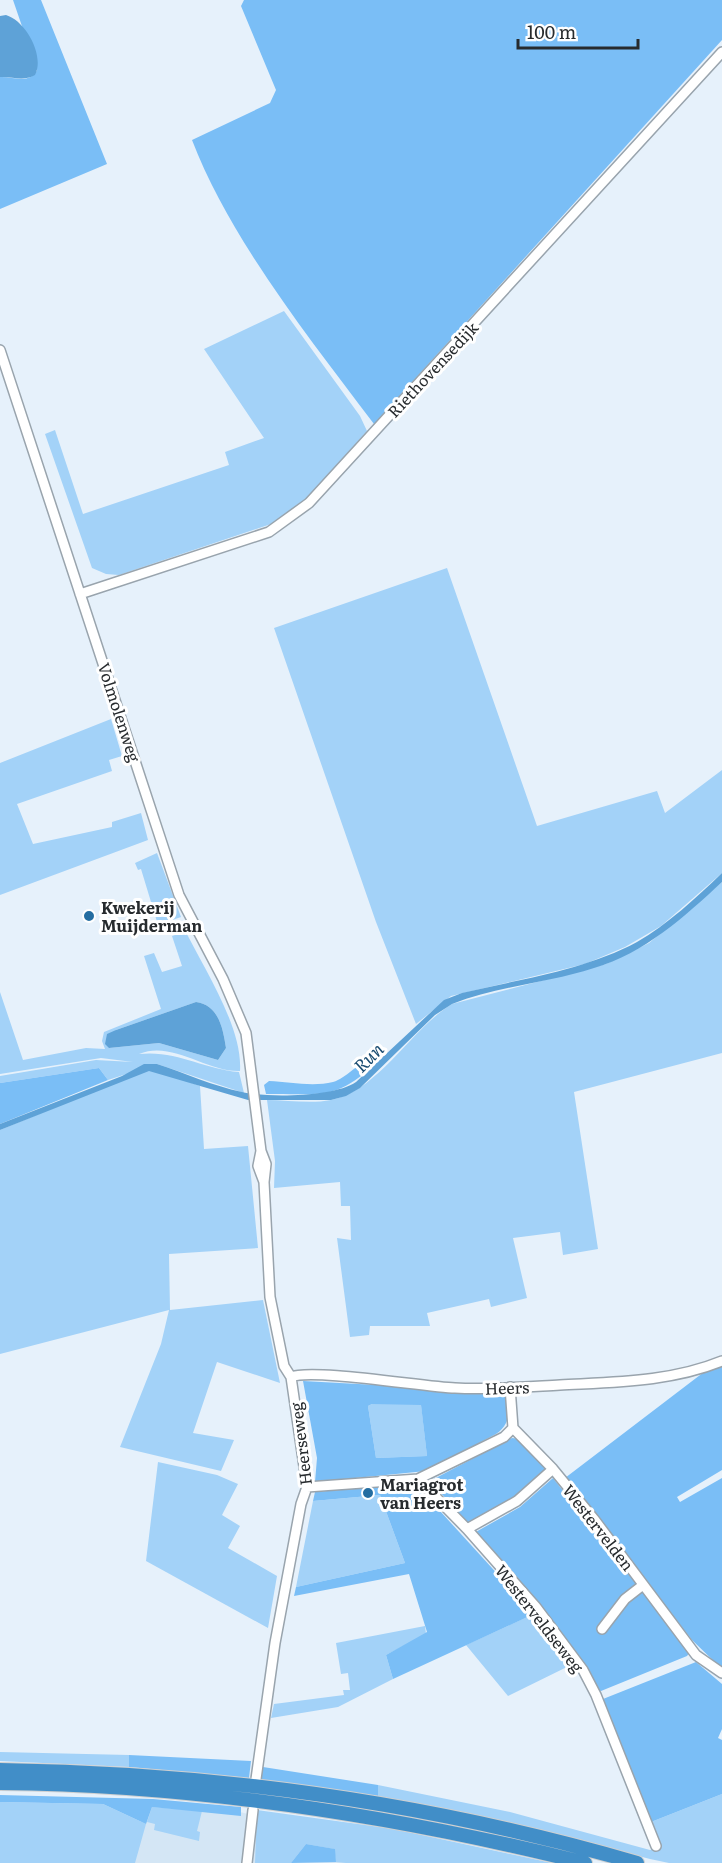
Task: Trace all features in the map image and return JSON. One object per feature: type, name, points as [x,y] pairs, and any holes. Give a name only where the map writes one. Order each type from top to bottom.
[{"type":"highway","points":[[0,1770],[163,1777],[345,1799],[485,1825],[637,1863]]},
{"type":"highway","points":[[0,1783],[160,1790],[275,1803],[462,1834],[585,1863]]},
{"type":"street","name":"Riethovensedijk","points":[[80,594],[269,532],[309,503],[722,52]]},
{"type":"street","name":"Volmolenweg","points":[[0,350],[179,896],[240,1014],[252,1068]]},
{"type":"street","points":[[0,387],[11,384]]},
{"type":"street","name":"Heerseweg","points":[[252,1068],[261,1151],[258,1166],[264,1182],[270,1297],[284,1366],[291,1377],[307,1487],[301,1504],[275,1643],[256,1779]]},
{"type":"street","name":"Heers","points":[[291,1377],[321,1375],[456,1388],[510,1387],[635,1380],[702,1370],[722,1361]]},
{"type":"street","points":[[307,1487],[418,1479],[504,1437],[513,1428],[510,1387]]},
{"type":"street","name":"Westervelden","points":[[513,1428],[553,1469],[696,1655],[722,1673]]},
{"type":"street","name":"Westervelden","points":[[467,1529],[517,1501],[553,1469]]},
{"type":"street","name":"Westerveldseweg","points":[[418,1479],[467,1529],[536,1607],[583,1670],[596,1695],[656,1846]]},
{"type":"street","name":"Westervelden","points":[[603,1629],[625,1599],[643,1585]]},
{"type":"street","points":[[247,1863],[253,1810]]},
{"type":"shaded area","points":[[13,0],[41,0],[107,164],[0,209],[0,77],[25,79],[34,75],[37,70]]},
{"type":"shaded area","points":[[244,0],[722,0],[722,40],[374,424],[298,323],[249,251],[208,177],[192,140],[270,103],[276,90],[241,6]]},
{"type":"shaded area","points":[[6,15],[20,24],[32,40],[38,58],[35,75],[22,78],[0,77],[0,16]]},
{"type":"shaded area","points":[[284,311],[360,416],[367,431],[302,504],[277,522],[119,575],[106,574],[92,568],[45,434],[55,430],[83,514],[229,465],[225,452],[264,438],[204,349]]},
{"type":"shaded area","points":[[447,568],[537,826],[657,791],[665,813],[722,770],[722,873],[661,926],[625,947],[585,964],[451,996],[416,1024],[376,922],[274,628]]},
{"type":"shaded area","points":[[111,719],[122,756],[109,760],[112,771],[17,804],[33,844],[112,827],[112,822],[141,813],[148,840],[0,895],[0,763]]},
{"type":"shaded area","points":[[157,853],[181,917],[158,925],[141,869],[138,870],[135,863]]},
{"type":"shaded area","points":[[722,873],[722,882],[693,908],[663,932],[630,953],[577,973],[487,993],[452,1004],[435,1015],[360,1088],[346,1096],[331,1100],[248,1100],[149,1071],[0,1130],[0,1124],[122,1076],[144,1064],[157,1064],[220,1086],[253,1094],[300,1095],[346,1087],[356,1082],[444,1000],[462,993],[573,967],[616,952],[637,942],[671,919]]},
{"type":"shaded area","points":[[722,882],[722,1053],[574,1092],[598,1249],[563,1255],[560,1232],[513,1238],[527,1298],[491,1307],[489,1299],[427,1313],[430,1326],[370,1326],[369,1335],[350,1337],[337,1238],[351,1240],[350,1206],[341,1206],[340,1182],[274,1188],[275,1161],[267,1100],[323,1101],[348,1094],[364,1085],[422,1028],[452,1004],[606,964],[649,943]]},
{"type":"shaded area","points":[[183,926],[220,997],[235,1035],[240,1071],[215,1067],[176,1053],[151,1051],[139,1054],[178,1057],[226,1070],[239,1072],[244,1093],[157,1064],[108,1080],[99,1068],[0,1083],[0,1076],[96,1060],[133,1062],[101,1058],[0,1074],[0,992],[23,1060],[86,1048],[105,1049],[102,1041],[104,1032],[161,1009],[144,956],[154,953],[162,972],[182,966],[172,936],[178,934],[176,928]],"holes":[[[196,1002],[204,1004],[215,1013],[223,1033],[226,1048],[218,1060],[159,1043],[109,1048],[116,1030]]]},
{"type":"shaded area","points":[[196,1002],[210,1008],[221,1026],[226,1048],[218,1060],[159,1043],[109,1048],[105,1044],[107,1034]]},
{"type":"shaded area","points":[[371,1061],[374,1065],[360,1077],[336,1090],[312,1094],[266,1094],[264,1085],[269,1081],[309,1084],[333,1082]]},
{"type":"shaded area","points":[[99,1068],[108,1080],[0,1124],[0,1083]]},
{"type":"shaded area","points":[[144,1071],[159,1071],[200,1086],[204,1149],[248,1146],[258,1248],[169,1254],[170,1310],[263,1300],[280,1383],[217,1362],[193,1433],[234,1440],[221,1471],[120,1447],[161,1344],[169,1310],[0,1354],[0,1130]]},
{"type":"shaded area","points":[[722,1365],[722,1470],[677,1497],[680,1502],[722,1478],[722,1669],[692,1640],[565,1478],[704,1372]]},
{"type":"shaded area","points":[[303,1381],[505,1392],[509,1404],[509,1415],[501,1430],[426,1471],[315,1482],[317,1458]],"holes":[[[372,1404],[421,1405],[427,1456],[376,1458],[368,1406]]]},
{"type":"shaded area","points":[[372,1404],[421,1404],[427,1456],[376,1458],[368,1406]]},
{"type":"shaded area","points":[[512,1438],[521,1439],[547,1469],[512,1501],[468,1523],[430,1481]]},
{"type":"shaded area","points":[[158,1462],[217,1475],[238,1484],[222,1515],[240,1526],[228,1548],[277,1576],[268,1628],[146,1561]]},
{"type":"shaded area","points":[[553,1478],[690,1652],[687,1656],[601,1691],[595,1689],[550,1618],[474,1533],[520,1507]]},
{"type":"shaded area","points":[[411,1484],[440,1511],[534,1614],[393,1679],[386,1655],[427,1632],[409,1574],[294,1596],[296,1587],[405,1563],[380,1495],[313,1501],[315,1492]]},
{"type":"shaded area","points":[[380,1495],[405,1563],[296,1587],[313,1501]]},
{"type":"shaded area","points":[[534,1614],[564,1649],[571,1665],[508,1696],[466,1645]]},
{"type":"shaded area","points":[[425,1626],[426,1634],[386,1655],[393,1679],[338,1707],[271,1718],[274,1704],[344,1695],[343,1690],[350,1690],[348,1673],[341,1674],[336,1643]]},
{"type":"shaded area","points":[[696,1662],[722,1684],[722,1729],[718,1738],[722,1740],[722,1794],[651,1822],[603,1699]]},
{"type":"shaded area","points":[[0,1752],[129,1755],[129,1767],[0,1761]]},
{"type":"shaded area","points":[[129,1755],[251,1761],[249,1778],[129,1767]]},
{"type":"shaded area","points":[[263,1767],[378,1785],[378,1796],[261,1780]]},
{"type":"shaded area","points":[[378,1785],[510,1812],[650,1850],[658,1846],[651,1822],[722,1794],[722,1863],[669,1863],[650,1859],[534,1829],[378,1796]]},
{"type":"shaded area","points":[[0,1795],[153,1799],[241,1807],[241,1816],[152,1807],[146,1824],[103,1804],[0,1802]]},
{"type":"shaded area","points":[[0,1802],[103,1804],[146,1824],[135,1863],[0,1863]]},
{"type":"shaded area","points":[[147,1803],[236,1811],[442,1863],[131,1863]]},
{"type":"shaded area","points":[[152,1807],[202,1811],[197,1831],[200,1832],[199,1841],[154,1830],[155,1824],[147,1822]]},
{"type":"shaded area","points":[[257,1810],[394,1829],[552,1863],[346,1863],[336,1862],[334,1849],[306,1844],[291,1863],[255,1863]]},
{"type":"shaded area","points":[[306,1844],[335,1849],[336,1862],[291,1863]]},
{"type":"place","name":"Kwekerij Muijderman","points":[[89,916]]},
{"type":"place","name":"Mariagrot van Heers","points":[[368,1493]]},
{"type":"water label","name":"Run","points":[[368,1057]]}]
